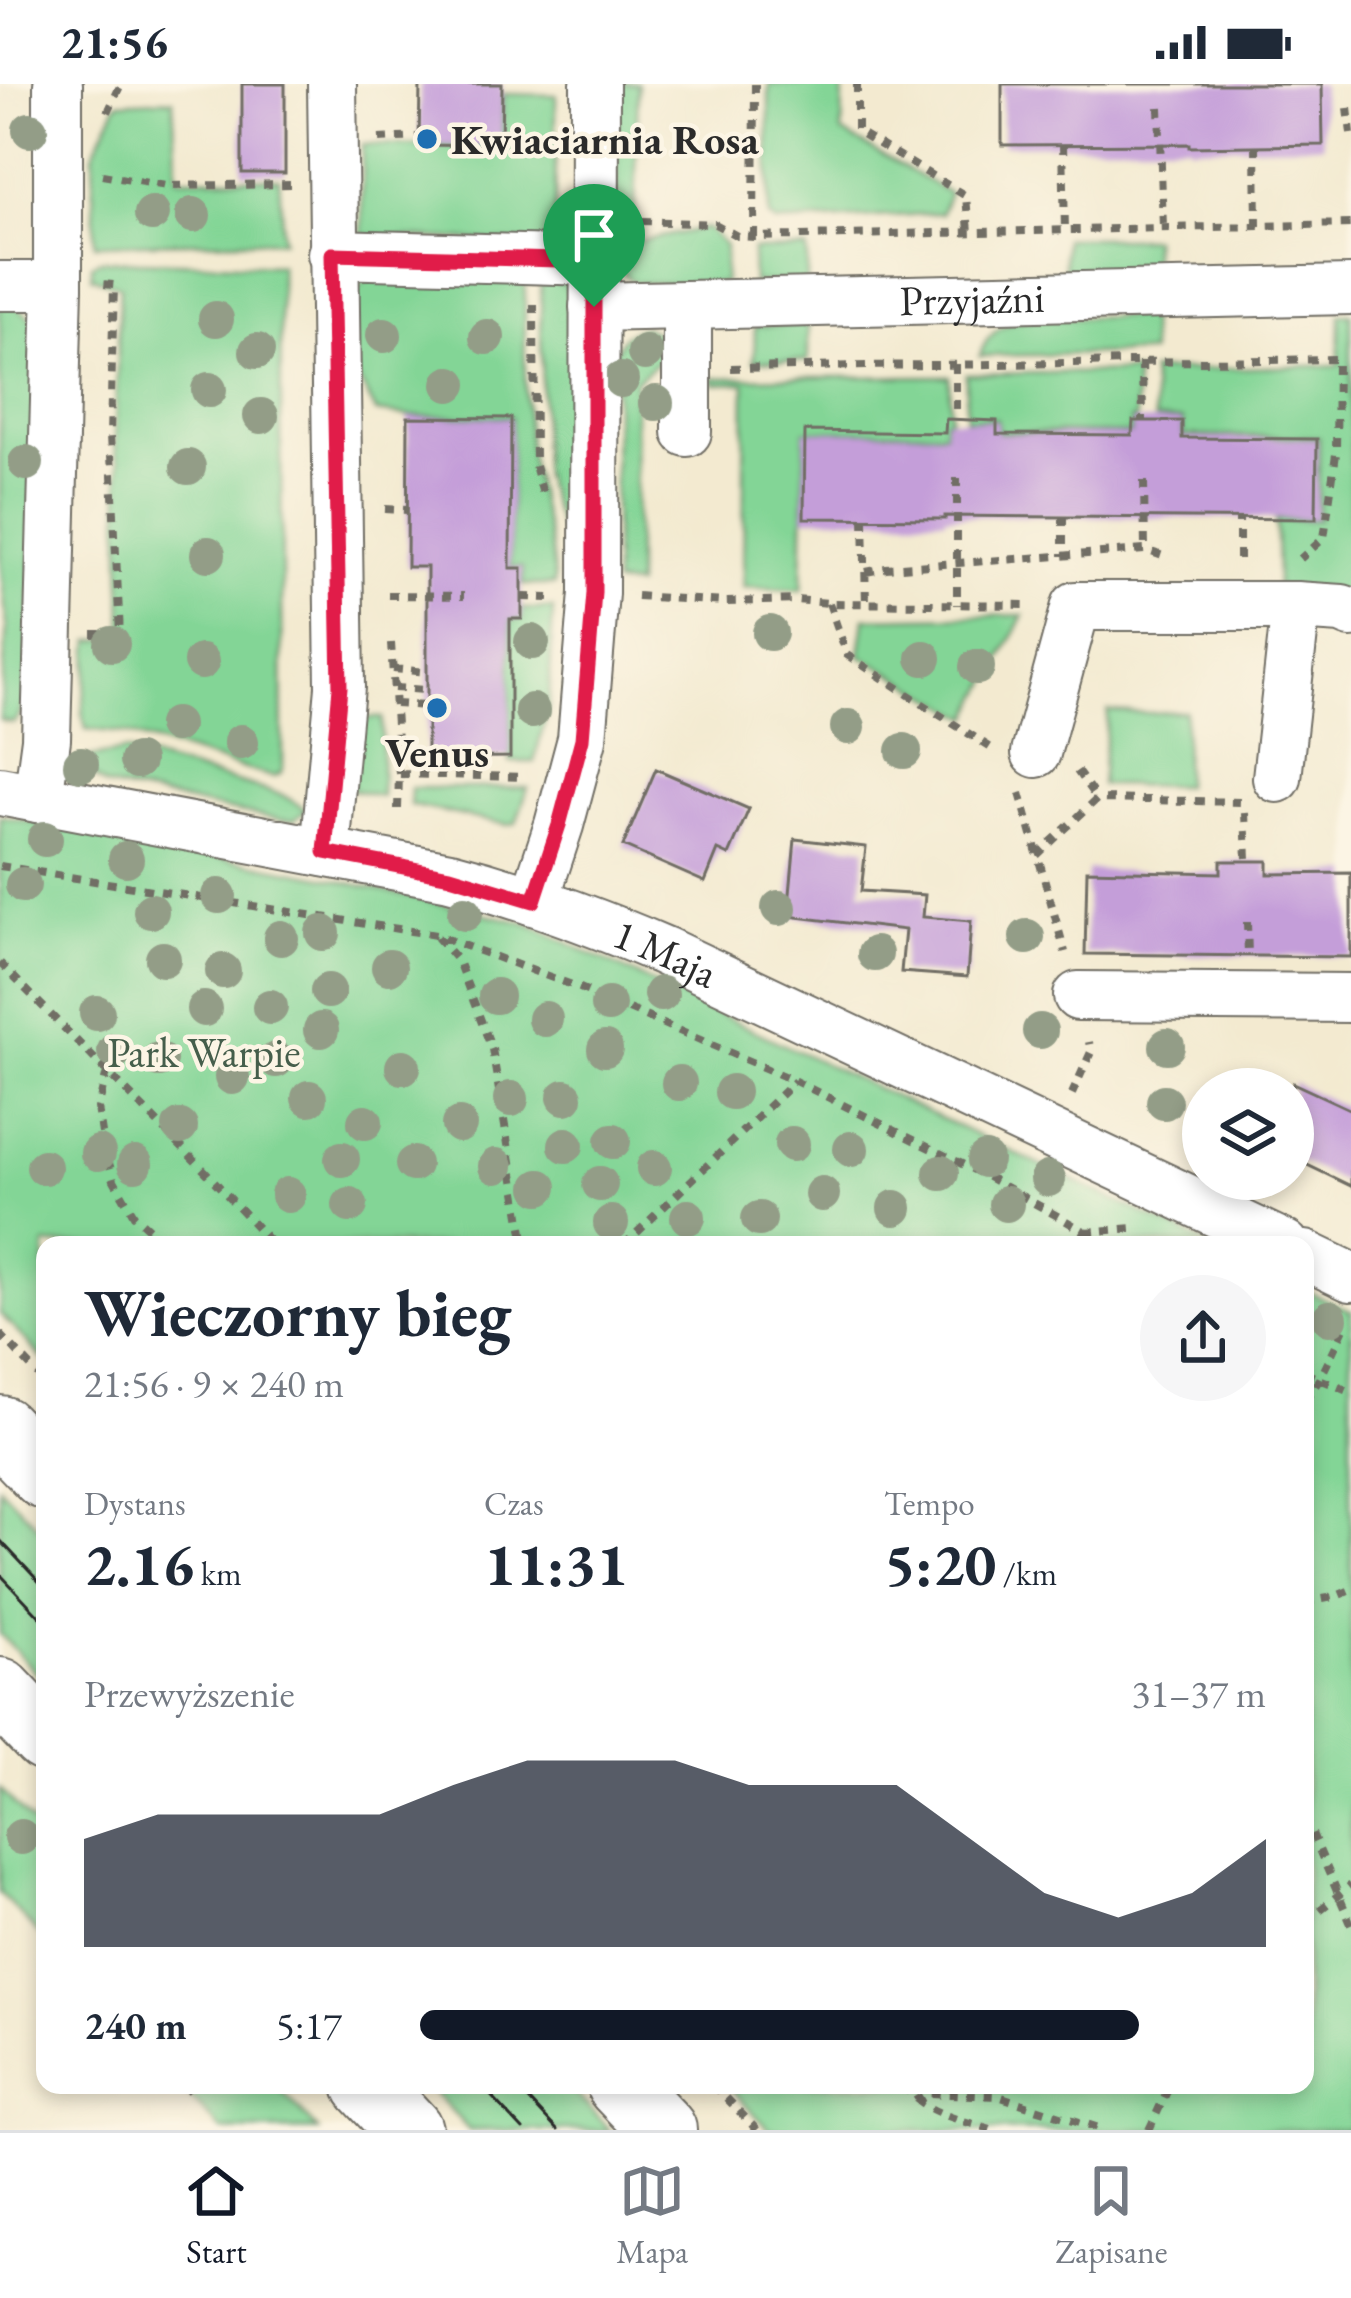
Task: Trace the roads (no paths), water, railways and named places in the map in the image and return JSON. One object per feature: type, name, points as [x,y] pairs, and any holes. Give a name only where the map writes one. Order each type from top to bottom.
[{"type":"main road","points":[[0,1429],[36,1467]]},
{"type":"main road","points":[[0,1690],[36,1728]]},
{"type":"main road","points":[[375,2094],[409,2130]]},
{"type":"main road","points":[[629,2094],[663,2130]]},
{"type":"street","points":[[19,795],[46,739],[58,286],[58,84]]},
{"type":"street","points":[[325,852],[340,687],[332,84]]},
{"type":"street","points":[[534,901],[582,739],[573,596],[594,284],[595,84]]},
{"type":"street","name":"Przyjaźni","points":[[332,254],[594,284],[687,307],[1351,290]]},
{"type":"street","points":[[0,286],[58,286]]},
{"type":"street","points":[[687,307],[687,432]]},
{"type":"street","points":[[1277,778],[1289,584]]},
{"type":"street","points":[[1015,761],[1076,606],[1146,607],[1289,584],[1351,614]]},
{"type":"street","name":"1 Maja","points":[[19,795],[450,876],[600,923],[1266,1236]]},
{"type":"street","points":[[1078,996],[1351,998]]},
{"type":"street","points":[[1314,1259],[1351,1277]]},
{"type":"tram line","points":[[0,1540],[36,1578]]},
{"type":"tram line","points":[[0,1574],[36,1612]]},
{"type":"tram line","points":[[489,2094],[523,2130]]},
{"type":"tram line","points":[[523,2094],[557,2130]]},
{"type":"place","name":"Kwiaciarnia Rosa","points":[[427,139]]},
{"type":"place","name":"Venus","points":[[437,708]]},
{"type":"park label","name":"Park Warpie","points":[[204,1052]]}]
